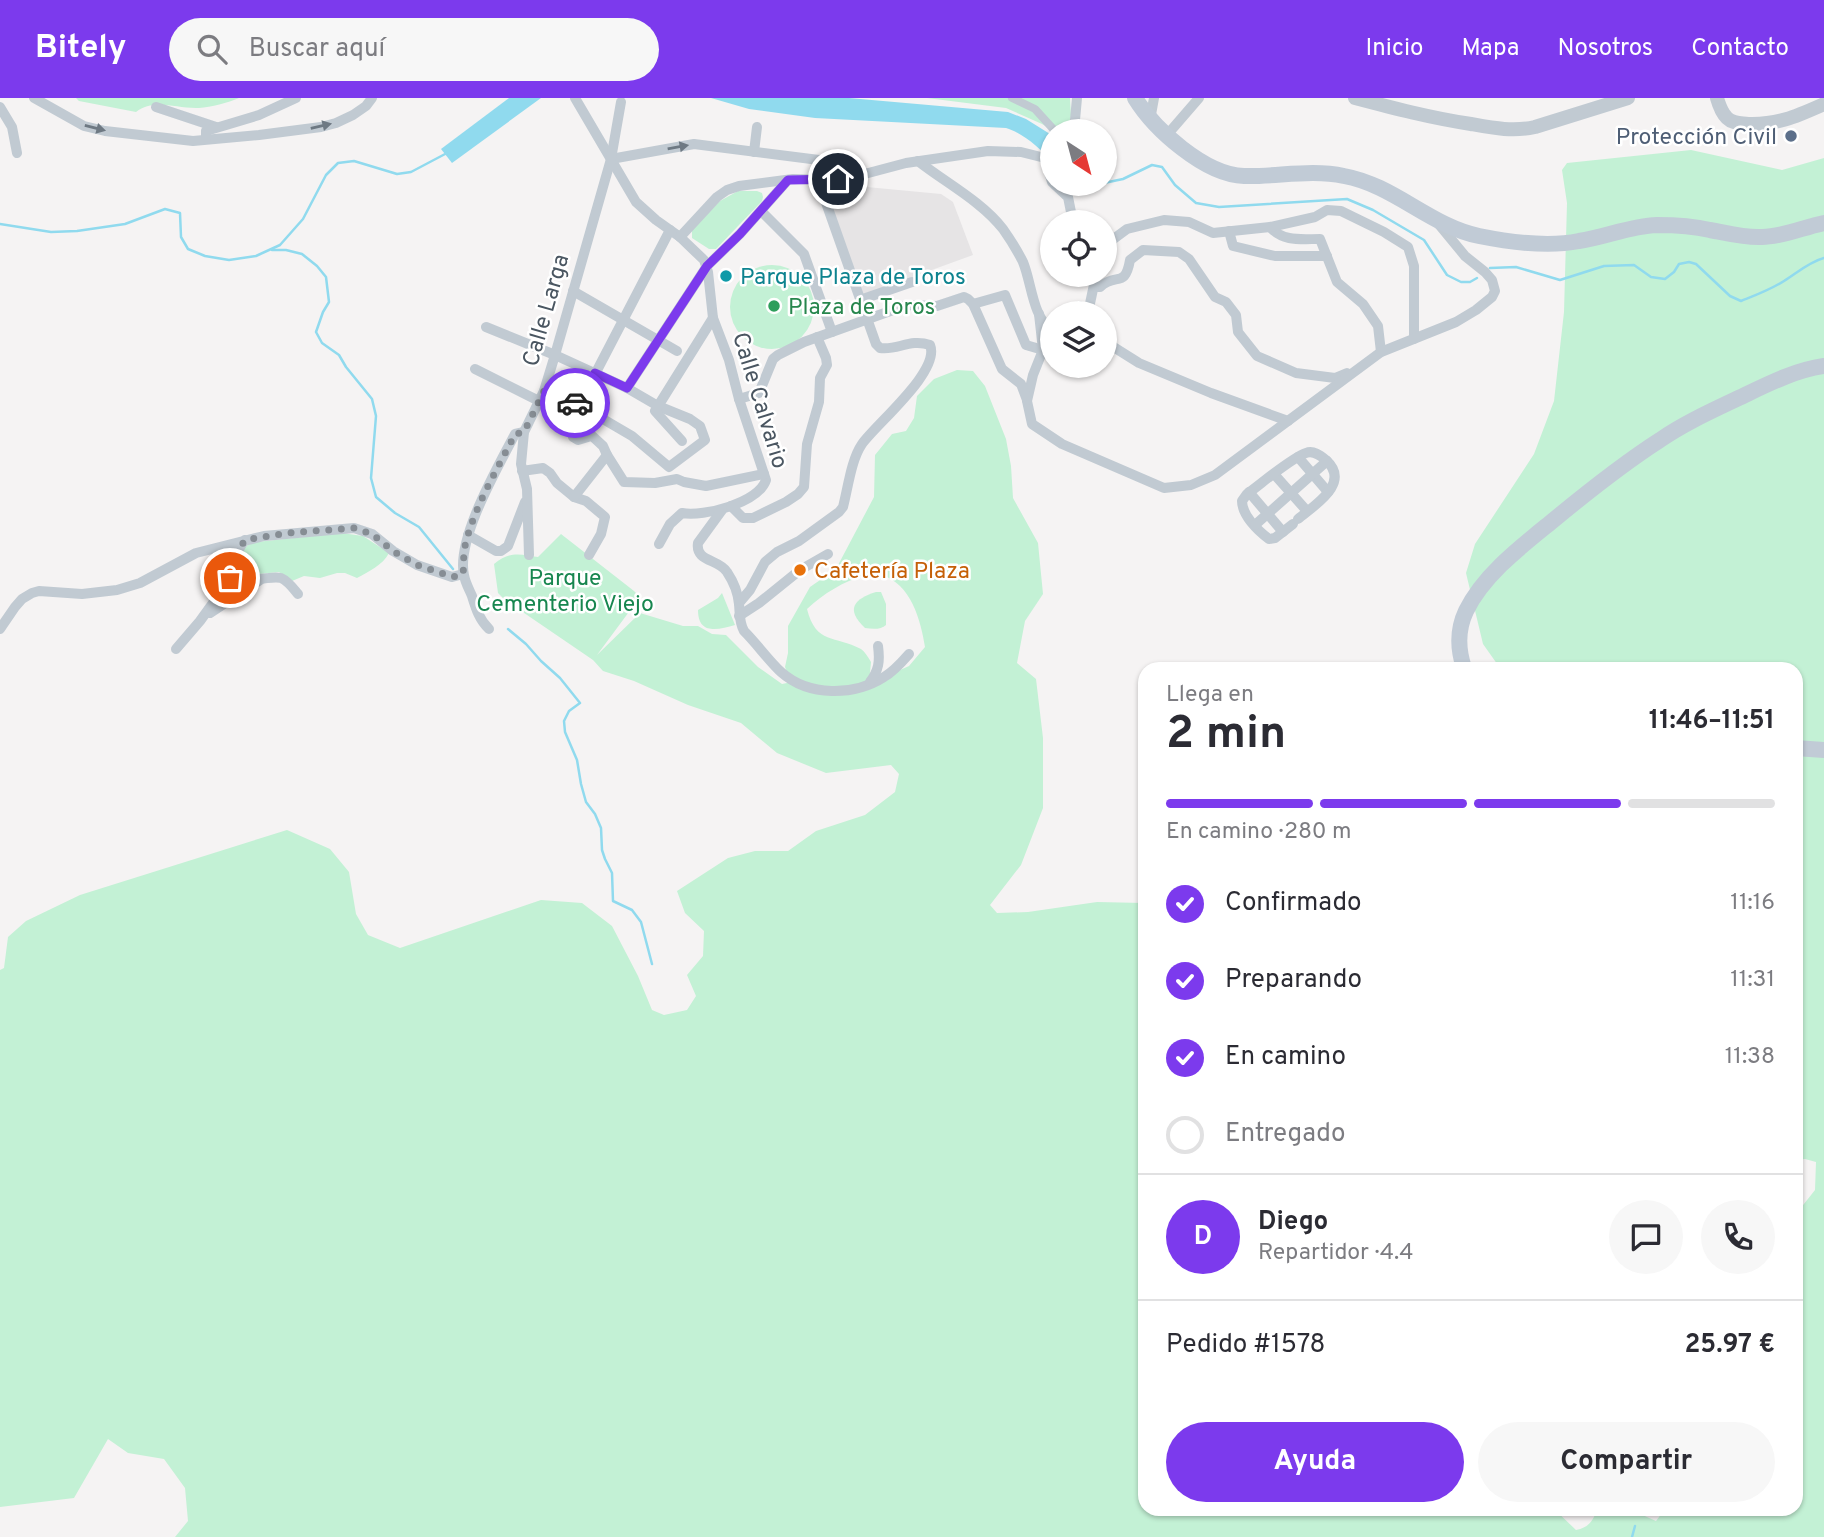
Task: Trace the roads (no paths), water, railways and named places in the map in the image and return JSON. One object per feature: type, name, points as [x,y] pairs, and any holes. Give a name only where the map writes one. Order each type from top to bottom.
[{"type":"main road","points":[[1135,98],[1150,120],[1167,135],[1203,162],[1223,172],[1246,176],[1308,173],[1342,175],[1376,186],[1452,227],[1479,236],[1540,243],[1578,242],[1630,228],[1658,225],[1771,237],[1824,223]]},
{"type":"main road","points":[[1463,662],[1459,641],[1464,615],[1469,606],[1491,577],[1580,498],[1683,426],[1774,382],[1810,368],[1824,366]]},
{"type":"main road","points":[[1803,748],[1824,750]]},
{"type":"street","points":[[34,98],[84,126],[193,141],[321,127],[353,115],[372,98]]},
{"type":"street","points":[[206,139],[206,131],[259,115],[296,98]]},
{"type":"street","points":[[575,98],[636,202],[699,254],[707,266]]},
{"type":"street","points":[[1012,98],[1035,109],[1044,119]]},
{"type":"street","points":[[1075,119],[1077,98]]},
{"type":"street","points":[[1150,120],[1154,98]]},
{"type":"street","points":[[1167,135],[1199,98]]},
{"type":"street","points":[[1355,98],[1457,122],[1519,130],[1628,98]]},
{"type":"street","points":[[1385,106],[1399,98]]},
{"type":"street","points":[[1717,98],[1726,117],[1736,123],[1778,123],[1824,104]]},
{"type":"street","name":"Calle Larga","points":[[529,555],[527,489],[521,464],[524,432],[541,396],[555,355],[611,159],[621,102]]},
{"type":"street","points":[[0,107],[12,127],[17,153]]},
{"type":"street","points":[[156,107],[216,127]]},
{"type":"street","points":[[754,152],[757,127]]},
{"type":"street","points":[[611,159],[694,144],[819,160],[858,169],[857,176]]},
{"type":"street","points":[[579,405],[675,233],[727,190],[788,180],[857,176],[918,161],[988,151],[1004,150],[1040,155]]},
{"type":"street","points":[[918,161],[972,199],[1003,229],[1022,261],[1040,323]]},
{"type":"street","points":[[627,388],[707,266],[788,180]]},
{"type":"street","points":[[739,603],[750,590],[765,562],[777,552],[799,541],[843,507],[859,447],[913,389],[930,361],[933,350],[923,342],[880,348],[867,319],[818,180]]},
{"type":"street","points":[[1117,236],[1127,229],[1164,220],[1189,222],[1213,233],[1270,227],[1315,217],[1327,210],[1349,214],[1403,243],[1410,252],[1414,266],[1414,339]]},
{"type":"street","points":[[761,211],[804,254],[832,332]]},
{"type":"street","points":[[739,399],[759,393],[769,366],[778,355],[817,337],[906,305],[937,306],[964,297],[973,304],[1002,369],[1021,384],[1032,424],[1062,444],[1164,488],[1191,485],[1215,475],[1381,352],[1456,322],[1492,297],[1495,291],[1492,280],[1465,256],[1433,217]]},
{"type":"street","points":[[1270,227],[1277,234],[1290,239],[1320,239],[1337,282],[1363,304],[1378,326],[1381,352]]},
{"type":"street","points":[[1229,231],[1233,246],[1275,257],[1326,256]]},
{"type":"street","points":[[699,254],[710,256],[724,250]]},
{"type":"street","points":[[1117,279],[1124,278],[1130,260],[1143,250],[1179,253],[1189,259],[1215,297],[1226,302],[1236,315],[1238,332],[1258,356],[1296,373],[1335,379],[1359,369]]},
{"type":"street","name":"Calle Calvario","points":[[707,266],[713,318],[729,360],[766,480],[749,498],[726,508]]},
{"type":"street","points":[[860,300],[912,282]]},
{"type":"street","points":[[1091,301],[1094,287]]},
{"type":"street","points":[[573,291],[677,351]]},
{"type":"street","points":[[973,304],[1006,295],[1026,345],[1040,350]]},
{"type":"street","points":[[682,441],[655,411],[713,318]]},
{"type":"street","points":[[475,369],[541,396],[579,405],[632,436],[669,467],[705,440],[700,426],[690,419],[658,406],[595,373],[486,327]]},
{"type":"street","points":[[659,544],[670,524],[682,513],[726,508],[743,518],[753,518],[786,502],[804,487],[807,444],[819,402],[820,378],[827,365],[817,337]]},
{"type":"street","points":[[1117,349],[1139,363],[1287,421]]},
{"type":"street","points":[[1027,401],[1040,358]]},
{"type":"street","points":[[489,629],[480,620],[463,574],[465,548],[487,489],[515,434],[524,432]]},
{"type":"street","points":[[573,437],[578,440],[590,435],[603,446],[624,482],[655,483],[677,479],[706,486],[764,474]]},
{"type":"street","points":[[1312,452],[1327,461],[1336,477],[1334,484],[1296,521],[1275,538],[1269,539],[1242,508],[1242,500],[1249,492],[1305,453],[1312,452]]},
{"type":"street","points":[[574,497],[607,455]]},
{"type":"street","points":[[1298,457],[1328,492]]},
{"type":"street","points":[[1255,525],[1327,461]]},
{"type":"street","points":[[522,471],[543,468],[574,497],[586,500],[605,517],[601,534],[589,555]]},
{"type":"street","points":[[1274,474],[1296,521]]},
{"type":"street","points":[[1249,492],[1268,513],[1296,521]]},
{"type":"street","points":[[468,536],[501,551],[508,546],[526,499]]},
{"type":"street","points":[[726,508],[698,543],[697,549],[704,558],[726,569],[737,592],[739,616],[744,631],[780,671],[799,684],[818,690],[854,690],[886,676],[909,654]]},
{"type":"street","points":[[0,629],[22,599],[32,593],[40,591],[82,594],[117,590],[139,583],[196,553],[245,540],[288,533],[354,528],[372,534],[417,565],[453,577],[463,574]]},
{"type":"street","points":[[176,649],[200,621],[230,578],[235,555],[245,540]]},
{"type":"street","points":[[739,616],[800,570],[828,554]]},
{"type":"street","points":[[234,563],[236,569],[246,577],[260,580],[278,577],[288,582],[298,594]]},
{"type":"street","points":[[200,621],[260,580]]},
{"type":"street","points":[[869,684],[877,674],[878,646]]},
{"type":"water","points":[[509,98],[541,98],[452,163],[441,149]]},
{"type":"water","points":[[711,98],[849,98],[1008,112],[1040,128],[1040,150],[1006,128],[815,118],[749,109]]},
{"type":"waterway","points":[[0,224],[51,232],[77,231],[125,224],[165,209],[180,213],[181,237],[188,249],[205,256],[229,260],[256,256],[280,245],[303,219],[326,175],[338,163],[354,161],[397,174],[411,172],[447,153]]},
{"type":"waterway","points":[[1117,180],[1152,165],[1162,167],[1175,185],[1196,203],[1219,207],[1347,199],[1373,210],[1424,240],[1447,275],[1461,282],[1470,282],[1477,278]]},
{"type":"waterway","points":[[272,250],[302,254],[326,277],[329,302],[316,332],[322,343],[339,355],[372,399],[376,416],[371,478],[376,497],[395,513],[419,527],[453,569]]},
{"type":"waterway","points":[[1490,268],[1516,267],[1560,280],[1604,266],[1634,265],[1651,277],[1665,279],[1679,264],[1689,262],[1696,264],[1730,296],[1741,301],[1773,287],[1824,258]]},
{"type":"waterway","points":[[508,629],[560,678],[580,703],[569,711],[564,721],[565,732],[577,760],[586,802],[601,828],[602,850],[612,873],[613,901],[632,910],[641,922],[652,964]]},
{"type":"waterway","points":[[1632,1537],[1635,1526]]},
{"type":"place","name":"Protección Civil","points":[[1791,136]]},
{"type":"place","name":"Parque Plaza de Toros","points":[[726,276]]},
{"type":"place","name":"Plaza de Toros","points":[[774,306]]},
{"type":"place","name":"Cafetería Plaza","points":[[800,570]]},
{"type":"park label","name":"Parque Cementerio Viejo","points":[[565,590]]}]
